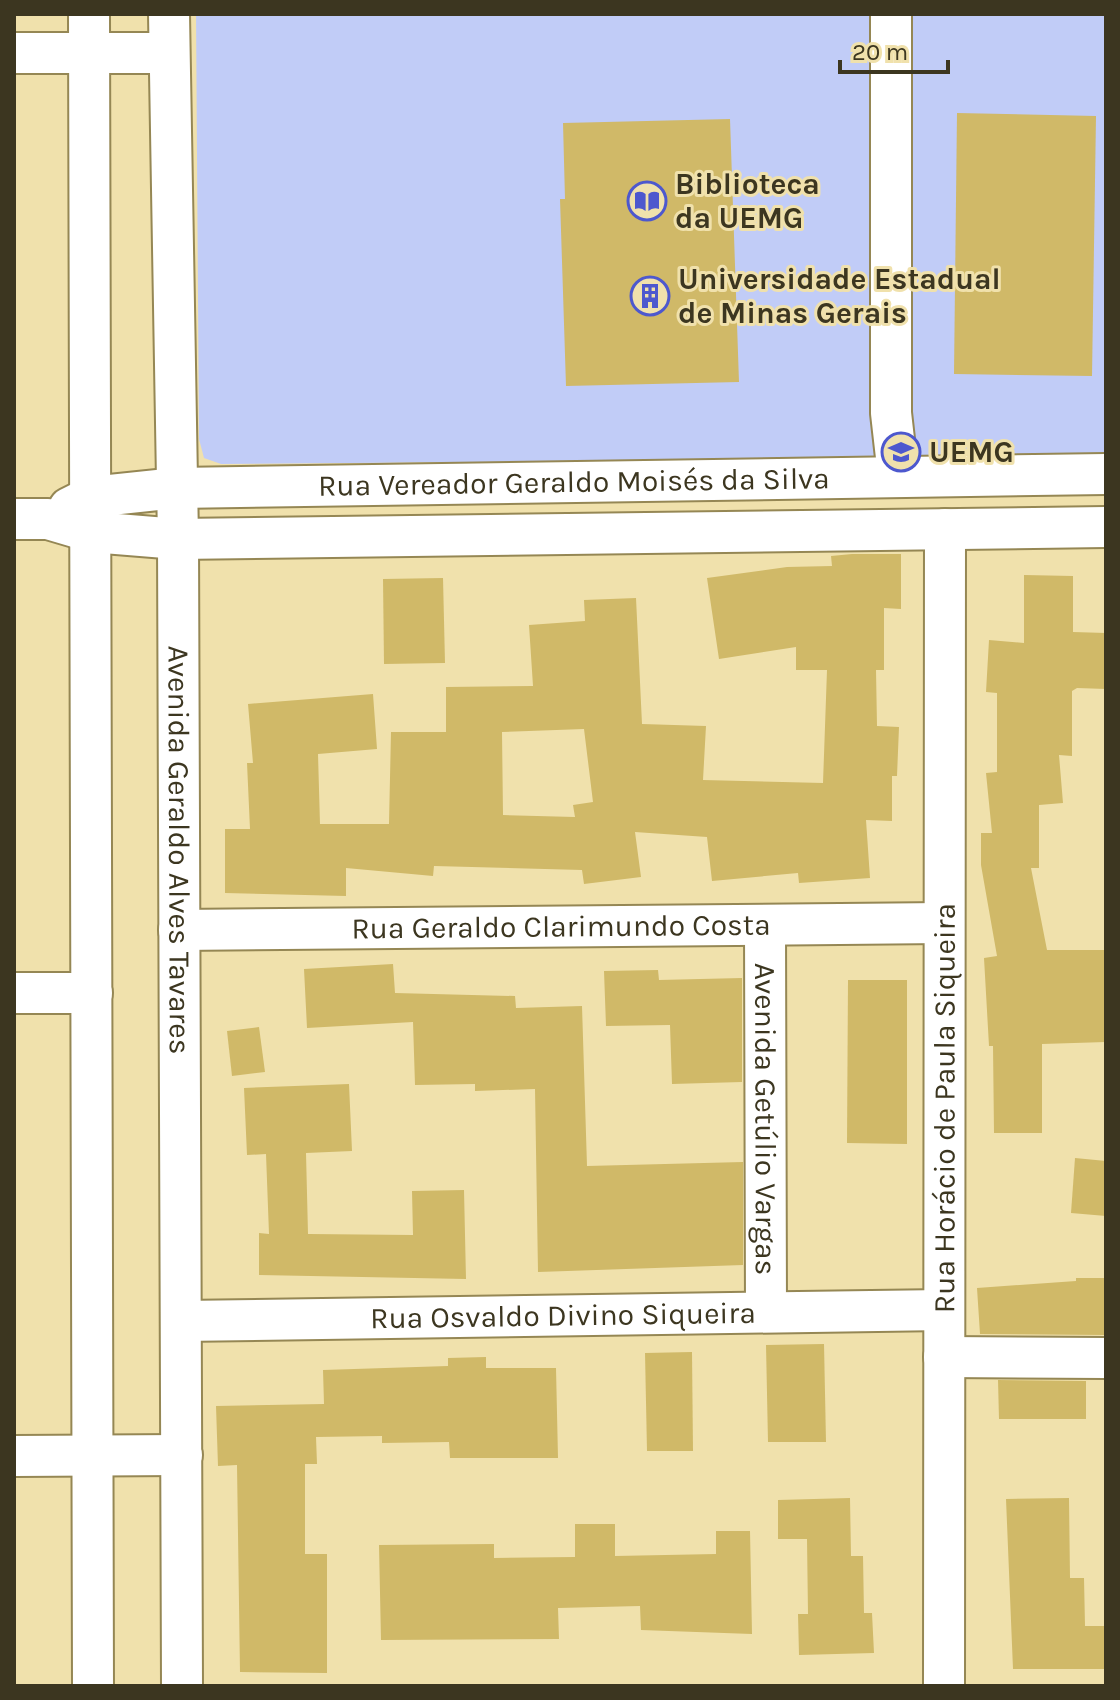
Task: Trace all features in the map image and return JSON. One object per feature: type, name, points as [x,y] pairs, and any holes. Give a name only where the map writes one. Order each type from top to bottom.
[{"type":"street","points":[[891,14],[891,413],[898,475]]},
{"type":"street","points":[[89,33],[93,1686]]},
{"type":"street","points":[[14,53],[89,33],[169,33]]},
{"type":"street","name":"Avenida Geraldo Alves Tavares","points":[[169,33],[178,539],[182,1686]]},
{"type":"street","name":"Rua Vereador Geraldo Moisés da Silva","points":[[31,519],[92,515],[177,488],[1106,474]]},
{"type":"street","name":"Rua Vereador Geraldo Moisés da Silva","points":[[92,515],[178,539],[1106,527]]},
{"type":"street","name":"Rua Horácio de Paula Siqueira","points":[[944,1686],[945,529]]},
{"type":"street","name":"Rua Geraldo Clarimundo Costa","points":[[179,930],[944,923]]},
{"type":"street","name":"Avenida Getúlio Vargas","points":[[765,925],[766,1312]]},
{"type":"street","points":[[14,993],[92,993]]},
{"type":"street","name":"Rua Osvaldo Divino Siqueira","points":[[181,1321],[944,1310]]},
{"type":"street","points":[[944,1357],[1106,1358]]},
{"type":"street","points":[[14,1456],[182,1455]]},
{"type":"shaded area","points":[[196,14],[1106,14],[1106,457],[221,464],[204,458],[199,439]]},
{"type":"building","name":"Universidade Estadual de Minas Gerais","points":[[957,113],[1096,116],[1092,376],[954,374]]},
{"type":"building","name":"Universidade Estadual de Minas Gerais","points":[[730,119],[739,382],[566,386],[560,199],[565,199],[563,123]]},
{"type":"building","points":[[901,554],[901,609],[884,608],[884,670],[876,670],[877,726],[899,727],[897,776],[892,776],[892,821],[866,820],[870,878],[799,883],[798,873],[712,881],[707,837],[635,832],[641,877],[584,884],[582,870],[434,866],[433,876],[346,868],[346,896],[225,893],[225,829],[250,829],[247,763],[253,763],[248,704],[373,694],[377,749],[318,754],[320,824],[389,824],[391,732],[446,732],[446,687],[533,686],[529,625],[585,621],[584,600],[636,598],[642,724],[706,726],[703,780],[823,783],[827,670],[796,670],[796,647],[719,659],[707,578],[787,567],[832,566],[831,556]],"holes":[[[584,729],[593,802],[573,805],[575,817],[503,815],[502,732]]]},
{"type":"building","points":[[1024,575],[1073,576],[1073,632],[1106,633],[1106,689],[1077,688],[1072,691],[1072,756],[1059,755],[1063,803],[1039,805],[1039,868],[1031,868],[1047,950],[1106,950],[1106,1042],[1042,1044],[1042,1133],[994,1133],[993,1046],[989,1046],[984,958],[997,956],[981,865],[981,833],[992,833],[986,773],[997,772],[997,693],[986,692],[989,640],[1024,643]]},
{"type":"building","points":[[443,578],[445,663],[384,664],[383,579]]},
{"type":"building","points":[[393,964],[395,993],[515,996],[516,1008],[582,1006],[587,1166],[743,1162],[743,1265],[538,1272],[535,1089],[475,1091],[475,1084],[415,1085],[413,1022],[307,1028],[304,969]]},
{"type":"building","points":[[658,970],[659,980],[742,978],[742,1082],[672,1084],[670,1025],[606,1026],[604,971]]},
{"type":"building","points":[[848,980],[907,980],[907,1144],[847,1143]]},
{"type":"building","points":[[259,1027],[265,1072],[232,1076],[227,1031]]},
{"type":"building","points":[[349,1084],[352,1151],[306,1153],[308,1234],[413,1235],[412,1191],[464,1190],[466,1279],[259,1275],[259,1233],[269,1234],[266,1154],[247,1155],[244,1088]]},
{"type":"building","points":[[1075,1158],[1106,1161],[1106,1216],[1071,1213]]},
{"type":"building","points":[[1076,1278],[1106,1278],[1106,1335],[980,1334],[977,1288],[1076,1281]]},
{"type":"building","points":[[824,1344],[826,1442],[768,1442],[766,1345]]},
{"type":"building","points":[[692,1352],[693,1451],[647,1451],[645,1353]]},
{"type":"building","points":[[486,1357],[486,1368],[556,1368],[558,1458],[450,1458],[449,1442],[382,1443],[382,1436],[316,1437],[317,1464],[305,1464],[305,1554],[327,1554],[327,1673],[240,1672],[237,1465],[218,1466],[216,1406],[324,1404],[323,1370],[448,1366],[448,1358]]},
{"type":"building","points":[[998,1380],[1086,1381],[1086,1419],[999,1419]]},
{"type":"building","points":[[850,1498],[851,1556],[863,1556],[864,1613],[872,1613],[874,1653],[799,1655],[798,1614],[808,1614],[807,1539],[778,1539],[778,1500]]},
{"type":"building","points":[[1069,1498],[1070,1578],[1084,1578],[1085,1626],[1105,1626],[1106,1669],[1013,1669],[1006,1499]]},
{"type":"building","points":[[575,1524],[615,1524],[615,1556],[716,1554],[716,1531],[750,1531],[752,1634],[641,1630],[640,1606],[558,1608],[559,1639],[381,1640],[379,1545],[494,1544],[494,1558],[575,1557]]},
{"type":"place","name":"Biblioteca da UEMG","points":[[647,201]]},
{"type":"place","name":"Universidade Estadual de Minas Gerais","points":[[650,296]]},
{"type":"place","name":"UEMG","points":[[901,452]]}]
